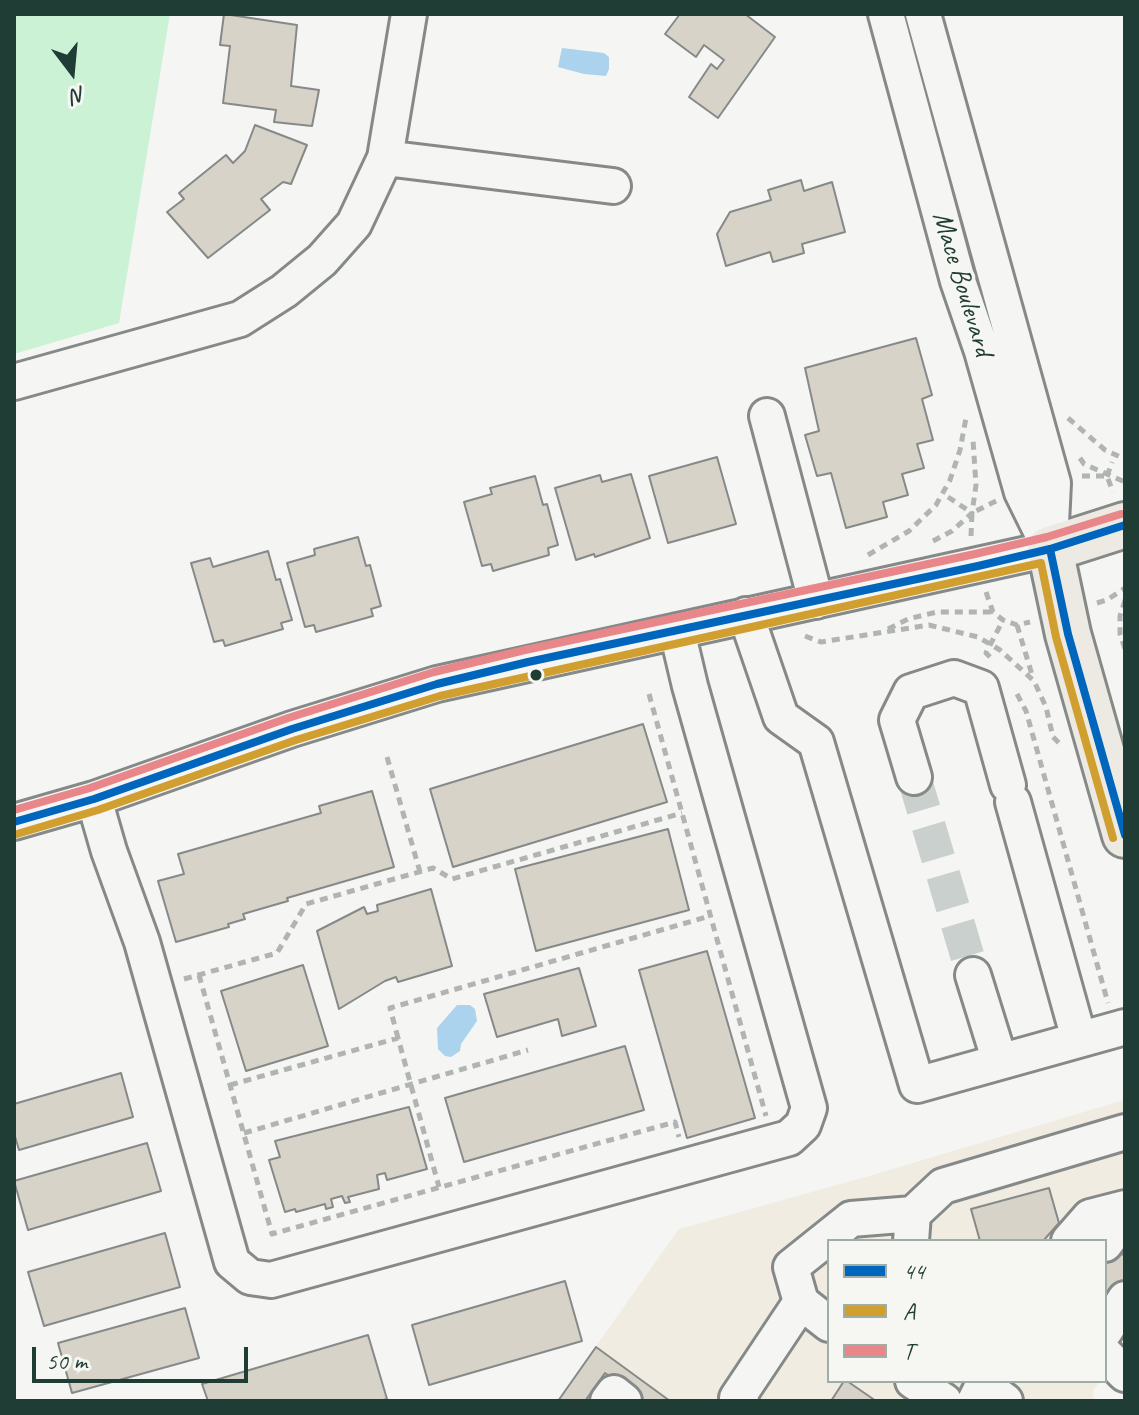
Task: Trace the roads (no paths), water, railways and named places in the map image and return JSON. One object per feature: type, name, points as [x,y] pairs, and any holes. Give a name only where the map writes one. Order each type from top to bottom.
[{"type":"main road","points":[[1050,549],[1120,513]]},
{"type":"main road","name":"Mace Boulevard","points":[[1050,549],[1068,634],[1125,835]]},
{"type":"street","points":[[14,382],[240,319],[284,291],[330,251],[354,224],[385,158],[409,14]]},
{"type":"street","name":"Mace Boulevard","points":[[886,14],[958,281],[982,351],[1022,492],[1050,549]]},
{"type":"street","name":"Mace Boulevard","points":[[923,14],[1053,483],[1050,549]]},
{"type":"street","points":[[385,158],[613,186]]},
{"type":"street","points":[[767,416],[816,601]]},
{"type":"street","points":[[14,822],[94,799],[292,729],[437,684],[1050,549]]},
{"type":"street","points":[[746,615],[781,717],[816,742],[917,1085],[1120,1028]]},
{"type":"street","points":[[94,799],[156,987],[232,1262],[250,1277],[271,1280],[789,1138],[803,1125],[809,1108],[677,631]]},
{"type":"street","points":[[914,777],[897,720],[911,692],[954,678],[981,688],[1079,1039]]},
{"type":"street","points":[[973,975],[1000,1062]]},
{"type":"street","points":[[827,1322],[801,1302],[791,1267],[851,1219],[912,1228],[943,1186],[1125,1132]]},
{"type":"street","points":[[1071,1239],[1090,1217],[1125,1208]]},
{"type":"street","points":[[1107,1241],[1125,1217]]},
{"type":"street","points":[[1107,1328],[1125,1299]]},
{"type":"street","points":[[741,1401],[737,1398],[801,1302]]},
{"type":"street","points":[[1107,1356],[1125,1374]]},
{"type":"street","points":[[916,1383],[944,1401]]},
{"type":"street","points":[[975,1401],[983,1385],[1005,1401]]},
{"type":"street","points":[[608,1401],[614,1393],[624,1401]]},
{"type":"water","points":[[562,48],[604,53],[609,57],[606,76],[558,67]]},
{"type":"water","points":[[457,1005],[470,1005],[475,1009],[477,1021],[461,1044],[460,1051],[451,1057],[445,1056],[438,1049],[437,1028]]},
{"type":"tunnel","points":[[914,777],[973,975]]}]
